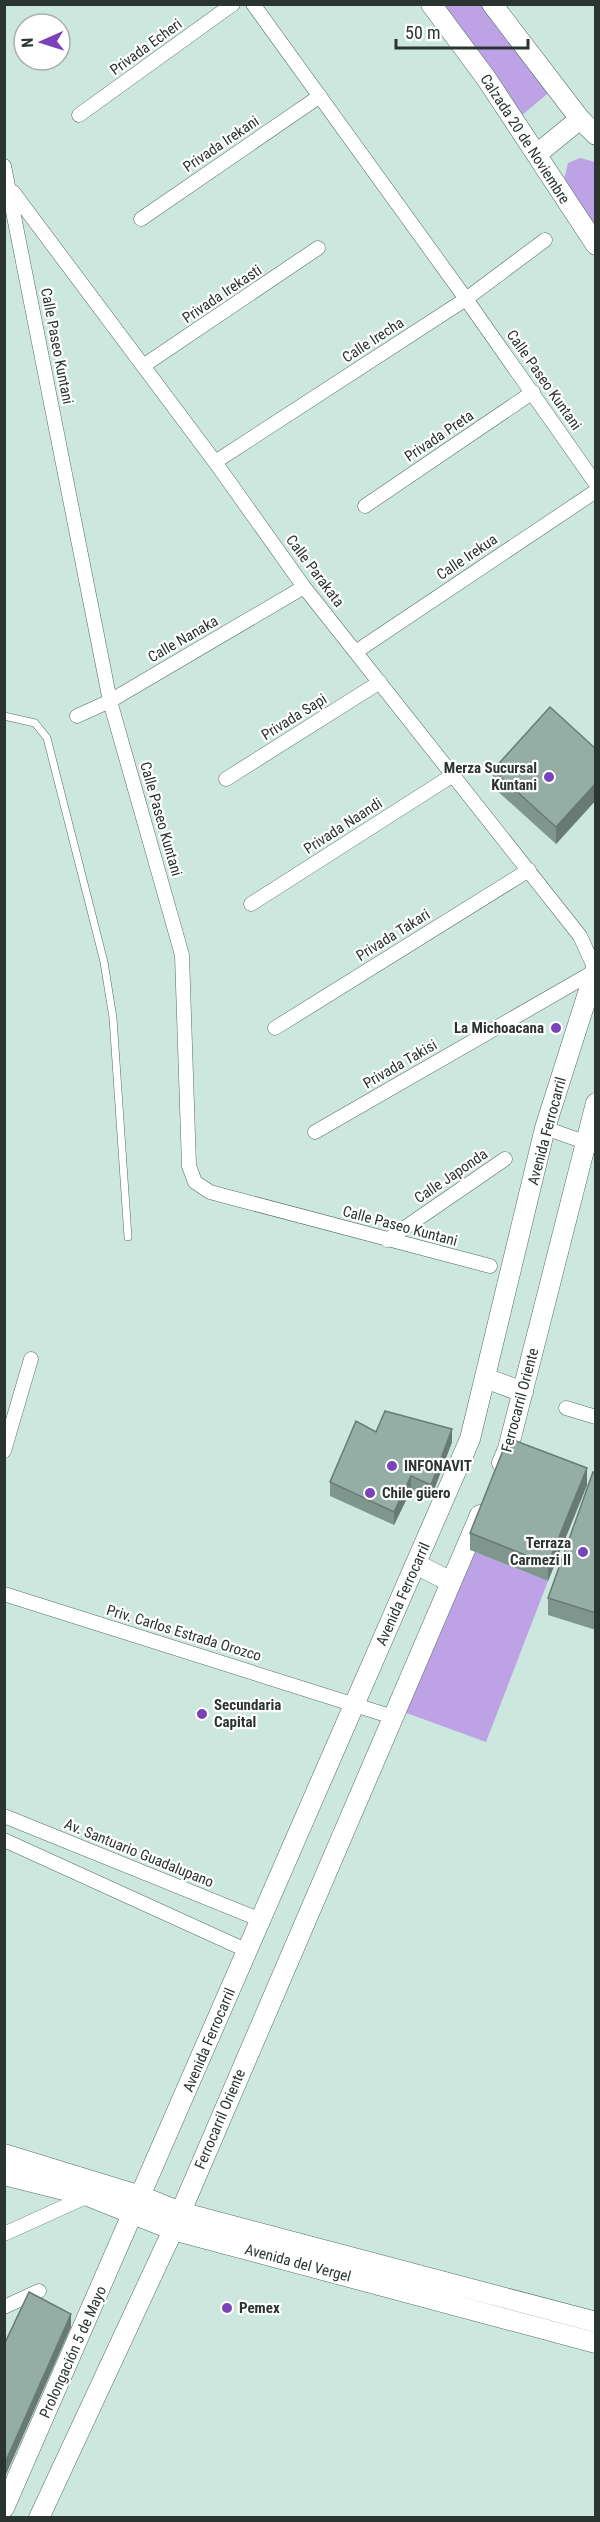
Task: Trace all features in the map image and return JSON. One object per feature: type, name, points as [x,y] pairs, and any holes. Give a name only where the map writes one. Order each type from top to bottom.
[{"type":"main road","name":"Calzada 20 de Noviembre","points":[[431,4],[486,78],[596,245]]},
{"type":"main road","points":[[492,4],[580,118],[596,135]]},
{"type":"main road","points":[[537,154],[580,118]]},
{"type":"main road","name":"Avenida Ferrocarril","points":[[141,2196],[470,1439],[545,1128],[595,970]]},
{"type":"main road","name":"Ferrocarril Oriente","points":[[495,1480],[508,1449],[591,1144],[596,1103]]},
{"type":"main road","points":[[485,1378],[523,1392]]},
{"type":"main road","name":"Ferrocarril Oriente","points":[[39,2517],[177,2221],[486,1500]]},
{"type":"main road","points":[[416,1564],[451,1582]]},
{"type":"main road","name":"Avenida del Vergel","points":[[4,2154],[141,2196],[177,2221],[596,2343]]},
{"type":"main road","name":"Avenida del Vergel","points":[[4,2175],[88,2196],[133,2214],[177,2221],[596,2322]]},
{"type":"main road","name":"Prolongación 5 de Mayo","points":[[4,2508],[141,2196]]},
{"type":"street","name":"Privada Echeri","points":[[79,116],[233,4]]},
{"type":"street","name":"Calle Paseo Kuntani","points":[[253,4],[596,484]]},
{"type":"street","name":"Privada Irekani","points":[[141,219],[320,96]]},
{"type":"street","name":"Calle Paseo Kuntani","points":[[4,166],[110,701],[182,955],[189,1166],[195,1182],[210,1192],[490,1266]]},
{"type":"street","name":"Calle Parakata","points":[[9,188],[215,462],[304,587],[357,651],[580,936],[595,970]]},
{"type":"street","name":"Calle Irecha","points":[[215,462],[466,299],[545,240]]},
{"type":"street","name":"Privada Irekasti","points":[[143,366],[318,248]]},
{"type":"street","name":"Privada Preta","points":[[365,506],[532,392]]},
{"type":"street","name":"Calle Irekua","points":[[357,651],[596,491]]},
{"type":"street","name":"Calle Nanaka","points":[[77,716],[110,701],[304,587]]},
{"type":"street","name":"Privada Sapi","points":[[226,779],[380,682]]},
{"type":"street","name":"Privada Naandi","points":[[251,904],[453,775]]},
{"type":"street","name":"Privada Takari","points":[[275,1028],[529,870]]},
{"type":"street","name":"Privada Takisi","points":[[315,1132],[595,970]]},
{"type":"street","points":[[545,1128],[591,1144]]},
{"type":"street","name":"Calle Japonda","points":[[387,1240],[505,1159]]},
{"type":"street","points":[[4,1451],[31,1359]]},
{"type":"street","points":[[566,1408],[596,1417]]},
{"type":"street","name":"Priv. Carlos Estrada Orozco","points":[[4,1594],[354,1704]]},
{"type":"street","points":[[354,1704],[393,1717]]},
{"type":"street","name":"Av. Santuario Guadalupano","points":[[6,1821],[158,1894],[248,1952]]},
{"type":"street","name":"Av. Santuario Guadalupano","points":[[4,1840],[158,1894],[261,1920]]},
{"type":"street","points":[[4,2234],[88,2196]]},
{"type":"street","points":[[4,2307],[39,2291]]},
{"type":"lane","points":[[4,716],[35,723],[47,738],[104,962],[113,1018],[128,1237]]},
{"type":"shaded area","points":[[435,5],[487,5],[553,89],[521,116]]},
{"type":"shaded area","points":[[580,158],[595,162],[595,231],[564,180],[568,163]]},
{"type":"shaded area","points":[[470,1550],[548,1581],[486,1742],[401,1711]]},
{"type":"building","name":"Merza Sucursal Kuntani","points":[[550,707],[596,749],[596,783],[556,827],[493,770]]},
{"type":"building","points":[[385,1411],[452,1429],[431,1485],[411,1476],[394,1512],[330,1482],[356,1421],[376,1432]]},
{"type":"building","points":[[508,1438],[587,1468],[548,1564],[470,1533]]},
{"type":"building","name":"Terraza Carmezi II","points":[[593,1472],[596,1473],[596,1613],[548,1598]]},
{"type":"building","points":[[29,2292],[71,2314],[4,2465],[4,2345]]},
{"type":"place","name":"Merza Sucursal Kuntani","points":[[549,777]]},
{"type":"place","name":"La Michoacana","points":[[556,1028]]},
{"type":"place","name":"INFONAVIT","points":[[392,1466]]},
{"type":"place","name":"Chile güero","points":[[370,1493]]},
{"type":"place","name":"Terraza Carmezi II","points":[[583,1552]]},
{"type":"place","name":"Secundaria Capital","points":[[202,1714]]},
{"type":"place","name":"Pemex","points":[[227,2308]]}]
